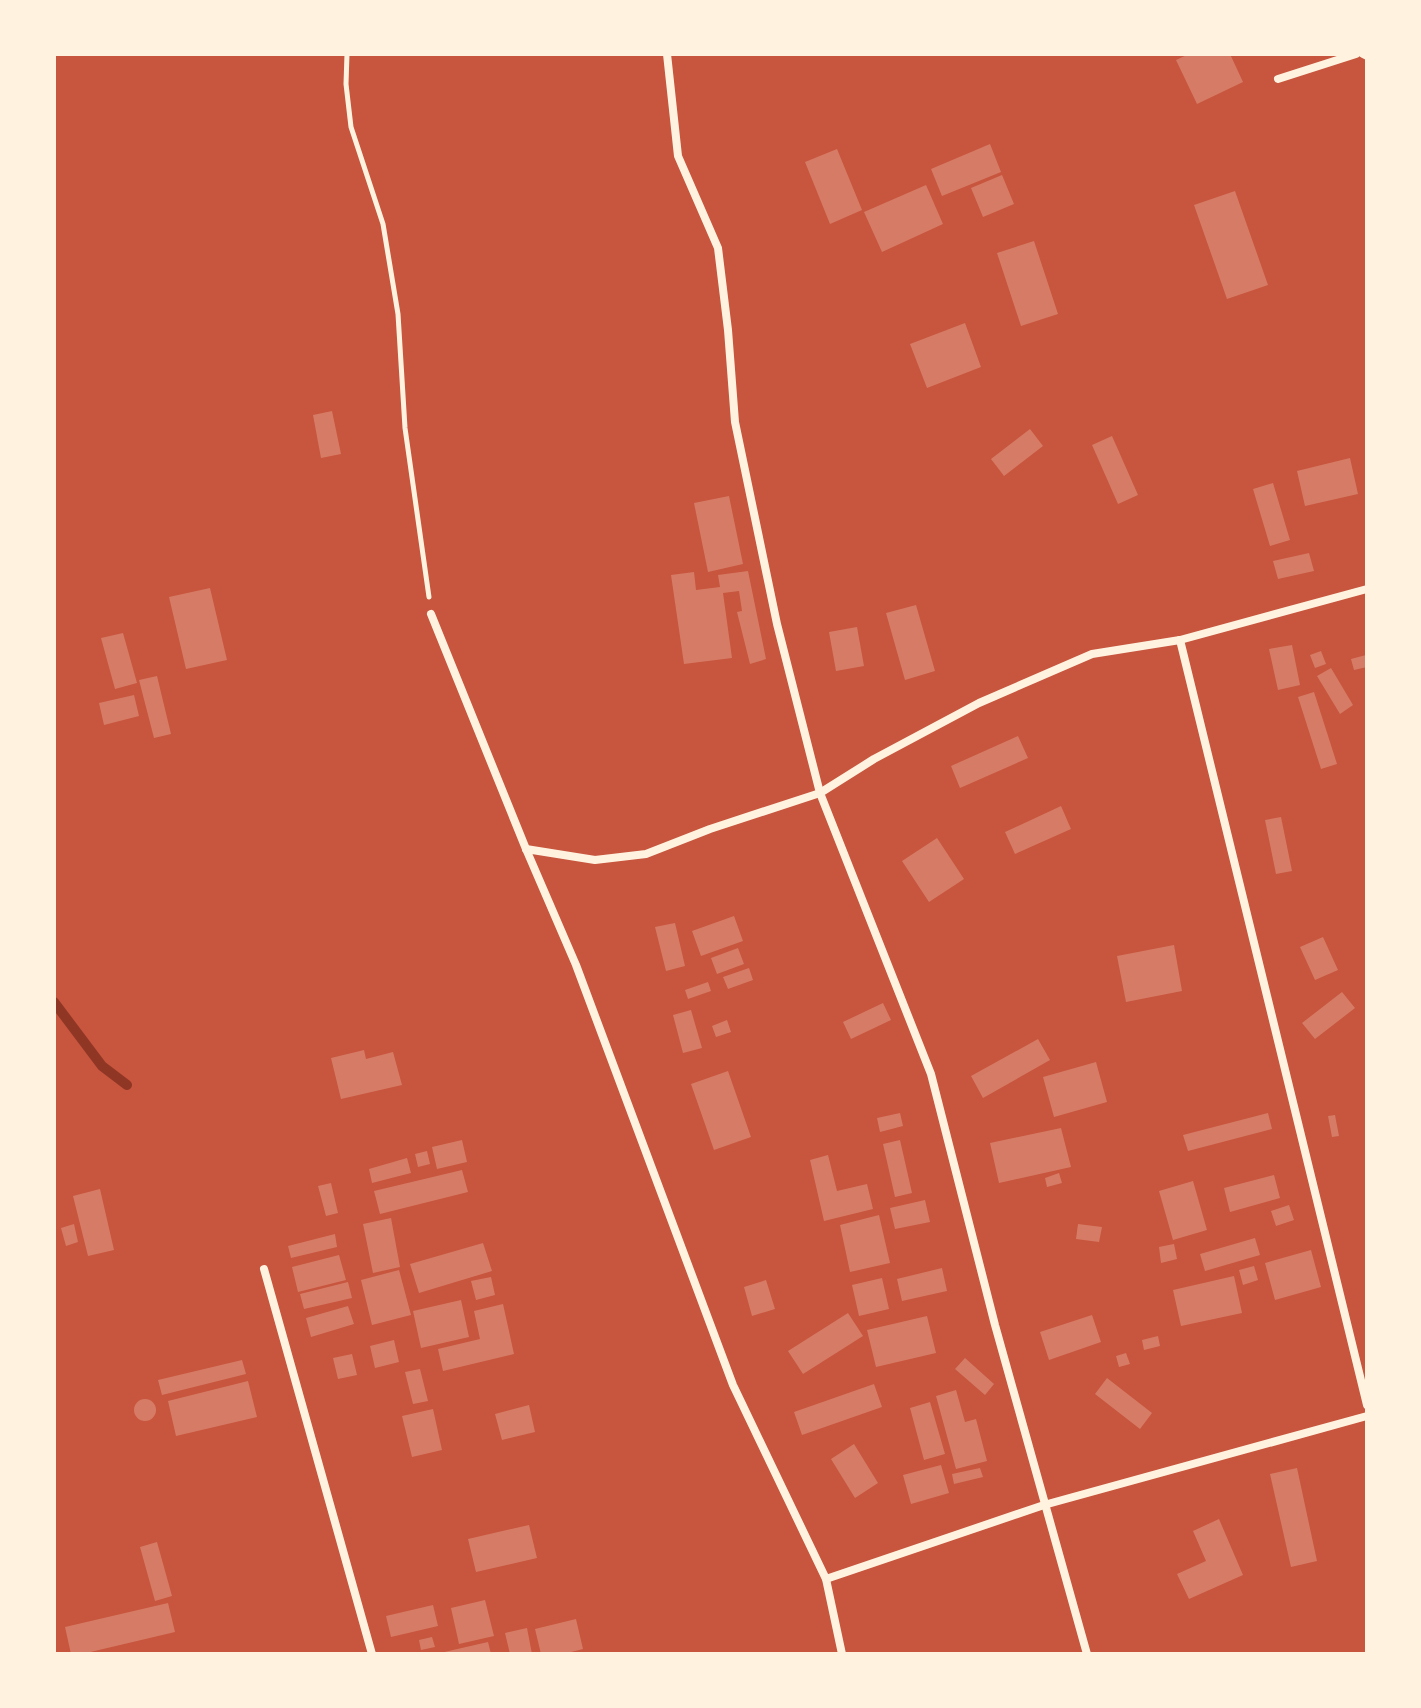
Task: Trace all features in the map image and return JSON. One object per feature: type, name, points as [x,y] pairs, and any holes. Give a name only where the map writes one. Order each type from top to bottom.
[{"type":"street","points":[[667,54],[678,156],[718,248],[735,422],[777,624],[820,793],[931,1074],[1044,1505],[1087,1654]]},
{"type":"street","points":[[1278,79],[1356,54]]},
{"type":"street","points":[[526,849],[595,860],[646,854],[710,829],[820,793],[874,759],[979,703],[1092,654],[1180,640],[1367,589]]},
{"type":"street","points":[[431,614],[576,965],[733,1385],[826,1579],[842,1654]]},
{"type":"street","points":[[1180,640],[1367,1405]]},
{"type":"street","points":[[264,1269],[372,1654]]},
{"type":"street","points":[[826,1579],[1044,1505],[1367,1416]]},
{"type":"path","points":[[347,54],[346,84],[351,127],[383,224],[398,314],[405,428],[431,614]]},
{"type":"building","points":[[1189,54],[1230,54],[1243,82],[1197,104],[1176,60]]},
{"type":"building","points":[[990,144],[1001,172],[942,196],[931,169]]},
{"type":"building","points":[[837,149],[862,210],[830,224],[805,162]]},
{"type":"building","points":[[1002,175],[1014,204],[983,217],[971,188]]},
{"type":"building","points":[[926,185],[943,224],[882,252],[864,212]]},
{"type":"building","points":[[1235,191],[1268,285],[1227,299],[1194,205]]},
{"type":"building","points":[[1034,241],[1058,314],[1021,326],[997,253]]},
{"type":"building","points":[[965,323],[981,367],[927,388],[910,344]]},
{"type":"building","points":[[332,411],[341,454],[321,458],[313,415]]},
{"type":"building","points":[[1030,429],[1043,446],[1004,476],[991,459]]},
{"type":"building","points":[[1112,436],[1138,495],[1118,504],[1092,445]]},
{"type":"building","points":[[1350,458],[1358,494],[1305,506],[1297,471]]},
{"type":"building","points":[[1273,483],[1290,540],[1270,546],[1253,489]]},
{"type":"building","points":[[729,496],[743,564],[708,572],[694,503]]},
{"type":"building","points":[[1309,553],[1314,571],[1278,579],[1273,561]]},
{"type":"building","points":[[748,571],[766,659],[750,664],[737,612],[742,611],[739,591],[723,593],[732,658],[684,664],[671,575],[694,572],[696,590],[720,587],[718,575]]},
{"type":"building","points":[[210,588],[227,660],[186,669],[169,597]]},
{"type":"building","points":[[916,605],[935,671],[905,680],[886,613]]},
{"type":"building","points":[[857,627],[864,666],[836,671],[829,632]]},
{"type":"building","points":[[123,633],[137,683],[115,689],[101,638]]},
{"type":"building","points":[[1292,645],[1300,685],[1278,690],[1269,649]]},
{"type":"building","points":[[1321,651],[1326,664],[1315,668],[1310,655]]},
{"type":"building","points":[[1366,655],[1367,667],[1354,670],[1351,659]]},
{"type":"building","points":[[1331,668],[1353,705],[1340,714],[1317,676]]},
{"type":"building","points":[[157,676],[171,734],[154,738],[139,680]]},
{"type":"building","points":[[1314,692],[1337,764],[1321,769],[1298,697]]},
{"type":"building","points":[[134,695],[139,716],[104,725],[99,703]]},
{"type":"building","points":[[1018,736],[1028,758],[960,788],[951,766]]},
{"type":"building","points":[[1061,806],[1071,829],[1015,854],[1005,832]]},
{"type":"building","points":[[1281,817],[1292,871],[1276,874],[1265,820]]},
{"type":"building","points":[[937,838],[964,879],[929,902],[902,861]]},
{"type":"building","points":[[734,916],[743,941],[701,956],[692,931]]},
{"type":"building","points":[[675,923],[685,966],[666,971],[655,927]]},
{"type":"building","points":[[1323,937],[1338,970],[1315,980],[1300,947]]},
{"type":"building","points":[[1174,945],[1182,991],[1126,1002],[1117,956]]},
{"type":"building","points":[[738,948],[744,964],[717,974],[711,958]]},
{"type":"building","points":[[749,968],[753,980],[728,989],[723,977]]},
{"type":"building","points":[[708,982],[711,991],[688,999],[685,990]]},
{"type":"building","points":[[1342,992],[1355,1008],[1315,1039],[1302,1023]]},
{"type":"building","points":[[883,1003],[891,1020],[851,1039],[843,1022]]},
{"type":"building","points":[[691,1010],[702,1048],[683,1053],[673,1015]]},
{"type":"building","points":[[727,1020],[731,1032],[716,1037],[712,1026]]},
{"type":"building","points":[[1038,1039],[1050,1060],[983,1098],[971,1076]]},
{"type":"building","points":[[364,1050],[366,1059],[393,1052],[402,1085],[341,1099],[331,1058]]},
{"type":"building","points":[[1096,1062],[1107,1102],[1054,1117],[1043,1077]]},
{"type":"building","points":[[728,1071],[751,1137],[714,1150],[691,1084]]},
{"type":"building","points":[[900,1113],[903,1126],[880,1132],[877,1118]]},
{"type":"building","points":[[1268,1113],[1272,1129],[1188,1151],[1183,1135]]},
{"type":"building","points":[[1335,1115],[1339,1136],[1332,1137],[1328,1116]]},
{"type":"building","points":[[1061,1128],[1071,1167],[999,1183],[990,1143]]},
{"type":"building","points":[[462,1140],[467,1162],[437,1169],[432,1147]]},
{"type":"building","points":[[900,1140],[912,1193],[895,1197],[883,1144]]},
{"type":"building","points":[[427,1151],[430,1164],[418,1167],[415,1154]]},
{"type":"building","points":[[828,1155],[837,1191],[867,1184],[873,1209],[824,1221],[810,1160]]},
{"type":"building","points":[[407,1158],[411,1173],[372,1183],[369,1169]]},
{"type":"building","points":[[462,1170],[468,1192],[380,1214],[374,1191]]},
{"type":"building","points":[[1059,1173],[1062,1183],[1047,1187],[1045,1178]]},
{"type":"building","points":[[1274,1175],[1280,1198],[1230,1212],[1224,1188]]},
{"type":"building","points":[[1193,1181],[1207,1230],[1173,1240],[1159,1191]]},
{"type":"building","points":[[331,1183],[338,1213],[326,1216],[318,1186]]},
{"type":"building","points":[[100,1189],[114,1250],[88,1256],[73,1196]]},
{"type":"building","points":[[925,1200],[930,1222],[895,1229],[890,1208]]},
{"type":"building","points":[[1289,1205],[1294,1220],[1276,1226],[1271,1211]]},
{"type":"building","points":[[879,1215],[890,1263],[850,1272],[840,1225]]},
{"type":"building","points":[[391,1218],[400,1267],[373,1273],[363,1224]]},
{"type":"building","points":[[74,1224],[78,1242],[66,1246],[61,1228]]},
{"type":"building","points":[[1078,1224],[1102,1227],[1099,1242],[1076,1239]]},
{"type":"building","points":[[335,1234],[337,1247],[291,1258],[288,1246]]},
{"type":"building","points":[[1255,1238],[1260,1255],[1205,1271],[1200,1254]]},
{"type":"building","points":[[483,1243],[492,1271],[419,1293],[410,1264]]},
{"type":"building","points":[[1174,1244],[1177,1259],[1161,1263],[1159,1247]]},
{"type":"building","points":[[1311,1250],[1321,1287],[1275,1300],[1265,1263]]},
{"type":"building","points":[[339,1255],[346,1280],[298,1292],[292,1267]]},
{"type":"building","points":[[1254,1266],[1258,1280],[1243,1285],[1239,1270]]},
{"type":"building","points":[[942,1268],[947,1291],[902,1301],[897,1279]]},
{"type":"building","points":[[399,1270],[411,1315],[372,1325],[361,1280]]},
{"type":"building","points":[[1234,1276],[1242,1313],[1181,1326],[1173,1290]]},
{"type":"building","points":[[491,1277],[495,1295],[476,1300],[471,1281]]},
{"type":"building","points":[[882,1278],[889,1309],[859,1316],[852,1285]]},
{"type":"building","points":[[766,1280],[775,1309],[752,1316],[744,1287]]},
{"type":"building","points":[[348,1282],[352,1298],[304,1309],[300,1294]]},
{"type":"building","points":[[461,1300],[469,1337],[421,1348],[413,1311]]},
{"type":"building","points":[[503,1304],[514,1354],[443,1371],[438,1349],[480,1339],[474,1311]]},
{"type":"building","points":[[348,1306],[354,1324],[311,1337],[306,1318]]},
{"type":"building","points":[[848,1313],[863,1336],[803,1374],[788,1351]]},
{"type":"building","points":[[1092,1315],[1101,1342],[1049,1360],[1040,1332]]},
{"type":"building","points":[[927,1316],[936,1353],[876,1367],[867,1330]]},
{"type":"building","points":[[1158,1336],[1160,1346],[1144,1350],[1142,1340]]},
{"type":"building","points":[[394,1340],[399,1362],[375,1368],[370,1346]]},
{"type":"building","points":[[1126,1353],[1130,1364],[1119,1367],[1116,1356]]},
{"type":"building","points":[[352,1354],[357,1375],[338,1379],[333,1358]]},
{"type":"building","points":[[965,1358],[994,1384],[985,1395],[955,1369]]},
{"type":"building","points":[[242,1360],[246,1374],[162,1395],[158,1380]]},
{"type":"building","points":[[420,1369],[428,1401],[413,1404],[405,1372]]},
{"type":"building","points":[[1107,1378],[1152,1413],[1140,1429],[1095,1394]]},
{"type":"building","points":[[248,1381],[257,1417],[176,1436],[168,1401]]},
{"type":"building","points":[[874,1384],[882,1407],[802,1435],[794,1412]]},
{"type":"building","points":[[956,1390],[965,1422],[976,1419],[987,1461],[956,1469],[936,1396]]},
{"type":"building","points":[[145,1399],[153,1402],[156,1410],[153,1418],[145,1421],[137,1418],[134,1410],[137,1402]]},
{"type":"building","points":[[930,1402],[945,1454],[924,1460],[910,1408]]},
{"type":"building","points":[[529,1405],[535,1432],[502,1440],[495,1414]]},
{"type":"building","points":[[433,1409],[442,1450],[412,1457],[402,1416]]},
{"type":"building","points":[[854,1444],[878,1483],[855,1498],[831,1459]]},
{"type":"building","points":[[941,1465],[949,1493],[911,1504],[903,1475]]},
{"type":"building","points":[[980,1468],[983,1477],[954,1484],[952,1474]]},
{"type":"building","points":[[1297,1468],[1317,1561],[1291,1567],[1270,1474]]},
{"type":"building","points":[[1219,1519],[1243,1575],[1189,1599],[1177,1574],[1206,1561],[1193,1531]]},
{"type":"building","points":[[529,1525],[537,1558],[476,1572],[468,1539]]},
{"type":"building","points":[[157,1542],[172,1596],[155,1601],[140,1547]]},
{"type":"building","points":[[485,1600],[494,1636],[459,1644],[451,1608]]},
{"type":"building","points":[[168,1603],[175,1632],[71,1654],[65,1627]]},
{"type":"building","points":[[433,1605],[438,1626],[391,1637],[386,1616]]},
{"type":"building","points":[[576,1619],[583,1649],[563,1654],[541,1654],[535,1629]]},
{"type":"building","points":[[527,1628],[532,1654],[510,1654],[505,1633]]},
{"type":"building","points":[[432,1637],[435,1647],[421,1650],[419,1640]]},
{"type":"building","points":[[488,1642],[491,1654],[440,1654],[440,1653]]},
{"type":"waterway","points":[[54,1002],[102,1066],[127,1085]]}]
